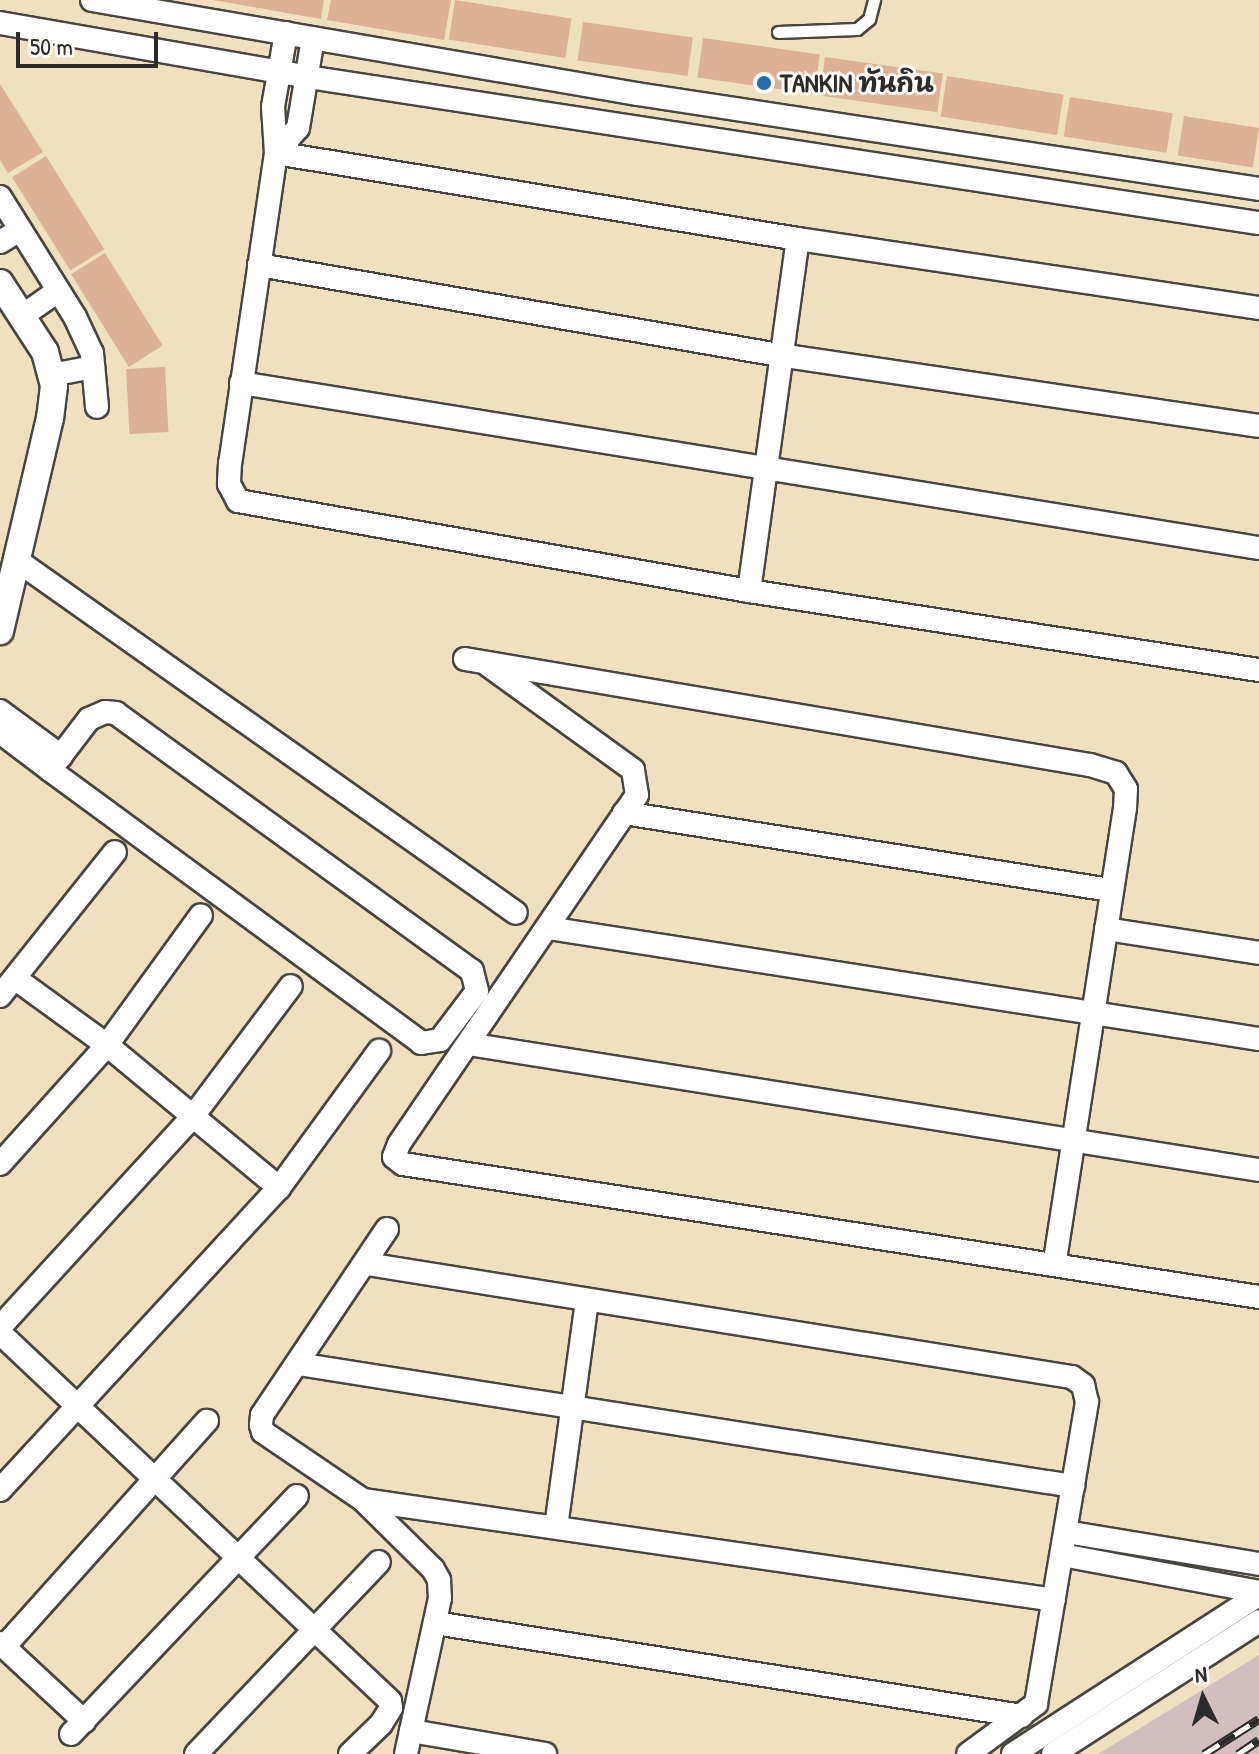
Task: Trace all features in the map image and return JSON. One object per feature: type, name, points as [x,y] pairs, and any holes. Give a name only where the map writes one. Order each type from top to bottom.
[{"type":"street","points":[[92,0],[637,94],[1259,189]]},
{"type":"street","points":[[0,23],[308,77],[1259,223]]},
{"type":"street","points":[[286,33],[273,107],[276,153],[229,474],[231,493],[238,501],[749,591],[1259,670]]},
{"type":"street","points":[[276,153],[298,128],[313,38]]},
{"type":"street","points":[[633,126],[637,94]]},
{"type":"street","points":[[994,182],[999,149]]},
{"type":"street","points":[[276,153],[798,239],[1259,308]]},
{"type":"street","points":[[0,197],[92,353],[97,407]]},
{"type":"street","points":[[0,242],[20,230]]},
{"type":"street","points":[[749,591],[779,355],[798,239]]},
{"type":"street","points":[[259,265],[779,355],[1259,426]]},
{"type":"street","points":[[0,283],[45,352],[54,386],[50,418],[0,631]]},
{"type":"street","points":[[22,316],[58,291]]},
{"type":"street","points":[[51,375],[93,367]]},
{"type":"street","points":[[241,383],[1259,548]]},
{"type":"street","points":[[15,559],[516,913]]},
{"type":"street","points":[[465,659],[1090,765],[1116,773],[1126,789],[1054,1265]]},
{"type":"street","points":[[488,665],[633,770],[637,795],[399,1144],[394,1157],[403,1164],[1259,1297]]},
{"type":"street","points":[[0,711],[56,763],[421,1043],[440,1040],[477,991],[472,971],[116,713],[105,712],[89,719],[56,763]]},
{"type":"street","points":[[0,732],[56,763]]},
{"type":"street","points":[[624,813],[1112,890]]},
{"type":"street","points":[[0,996],[115,852]]},
{"type":"street","points":[[0,1164],[107,1045],[201,915]]},
{"type":"street","points":[[548,928],[1259,1039]]},
{"type":"street","points":[[1106,929],[1259,953]]},
{"type":"street","points":[[16,979],[107,1045],[279,1188]]},
{"type":"street","points":[[0,1327],[194,1115],[291,986]]},
{"type":"street","points":[[468,1044],[1259,1170]]},
{"type":"street","points":[[0,1490],[279,1188],[379,1051]]},
{"type":"street","points":[[387,1229],[367,1264],[262,1415],[263,1432],[363,1500],[433,1569],[439,1580],[440,1598],[406,1754]]},
{"type":"street","points":[[367,1264],[587,1302],[1072,1377],[1083,1385],[1087,1402],[1036,1704],[968,1754]]},
{"type":"street","points":[[556,1527],[587,1302]]},
{"type":"street","points":[[0,1333],[390,1701],[391,1708],[381,1724],[350,1754]]},
{"type":"street","points":[[298,1364],[1073,1486]]},
{"type":"street","points":[[207,1421],[2,1645],[78,1727],[297,1496]]},
{"type":"street","points":[[363,1500],[1054,1600]]},
{"type":"street","points":[[1066,1532],[1259,1564]]},
{"type":"street","points":[[1062,1555],[1259,1593]]},
{"type":"street","points":[[196,1754],[379,1562]]},
{"type":"street","points":[[1013,1754],[1259,1593]]},
{"type":"street","points":[[1053,1754],[1259,1621]]},
{"type":"street","points":[[435,1623],[1022,1716]]},
{"type":"street","points":[[411,1731],[545,1754]]},
{"type":"lane","points":[[778,32],[857,29],[869,19],[874,0]]},
{"type":"shaded area","points":[[1259,1655],[1259,1754],[1098,1754]]},
{"type":"building","points":[[213,0],[324,0],[321,19]]},
{"type":"building","points":[[331,0],[451,0],[444,40],[327,20]]},
{"type":"building","points":[[455,0],[572,18],[565,58],[449,40]]},
{"type":"building","points":[[583,22],[693,37],[687,76],[578,61]]},
{"type":"building","points":[[703,38],[820,54],[814,94],[697,78]]},
{"type":"building","points":[[825,57],[943,74],[937,112],[820,96]]},
{"type":"building","points":[[947,76],[1064,94],[1057,135],[941,116]]},
{"type":"building","points":[[0,84],[43,152],[8,173],[0,160]]},
{"type":"building","points":[[1070,97],[1173,113],[1166,153],[1064,137]]},
{"type":"building","points":[[1184,116],[1259,128],[1253,167],[1178,156]]},
{"type":"building","points":[[46,156],[104,249],[70,270],[12,177]]},
{"type":"building","points":[[105,253],[163,345],[129,367],[71,274]]},
{"type":"building","points":[[165,367],[168,432],[129,434],[126,369]]},
{"type":"railway","points":[[1204,1754],[1259,1719]]},
{"type":"railway","points":[[1238,1754],[1259,1740]]},
{"type":"place","name":"TANKIN ทันกิน","points":[[764,83]]}]
